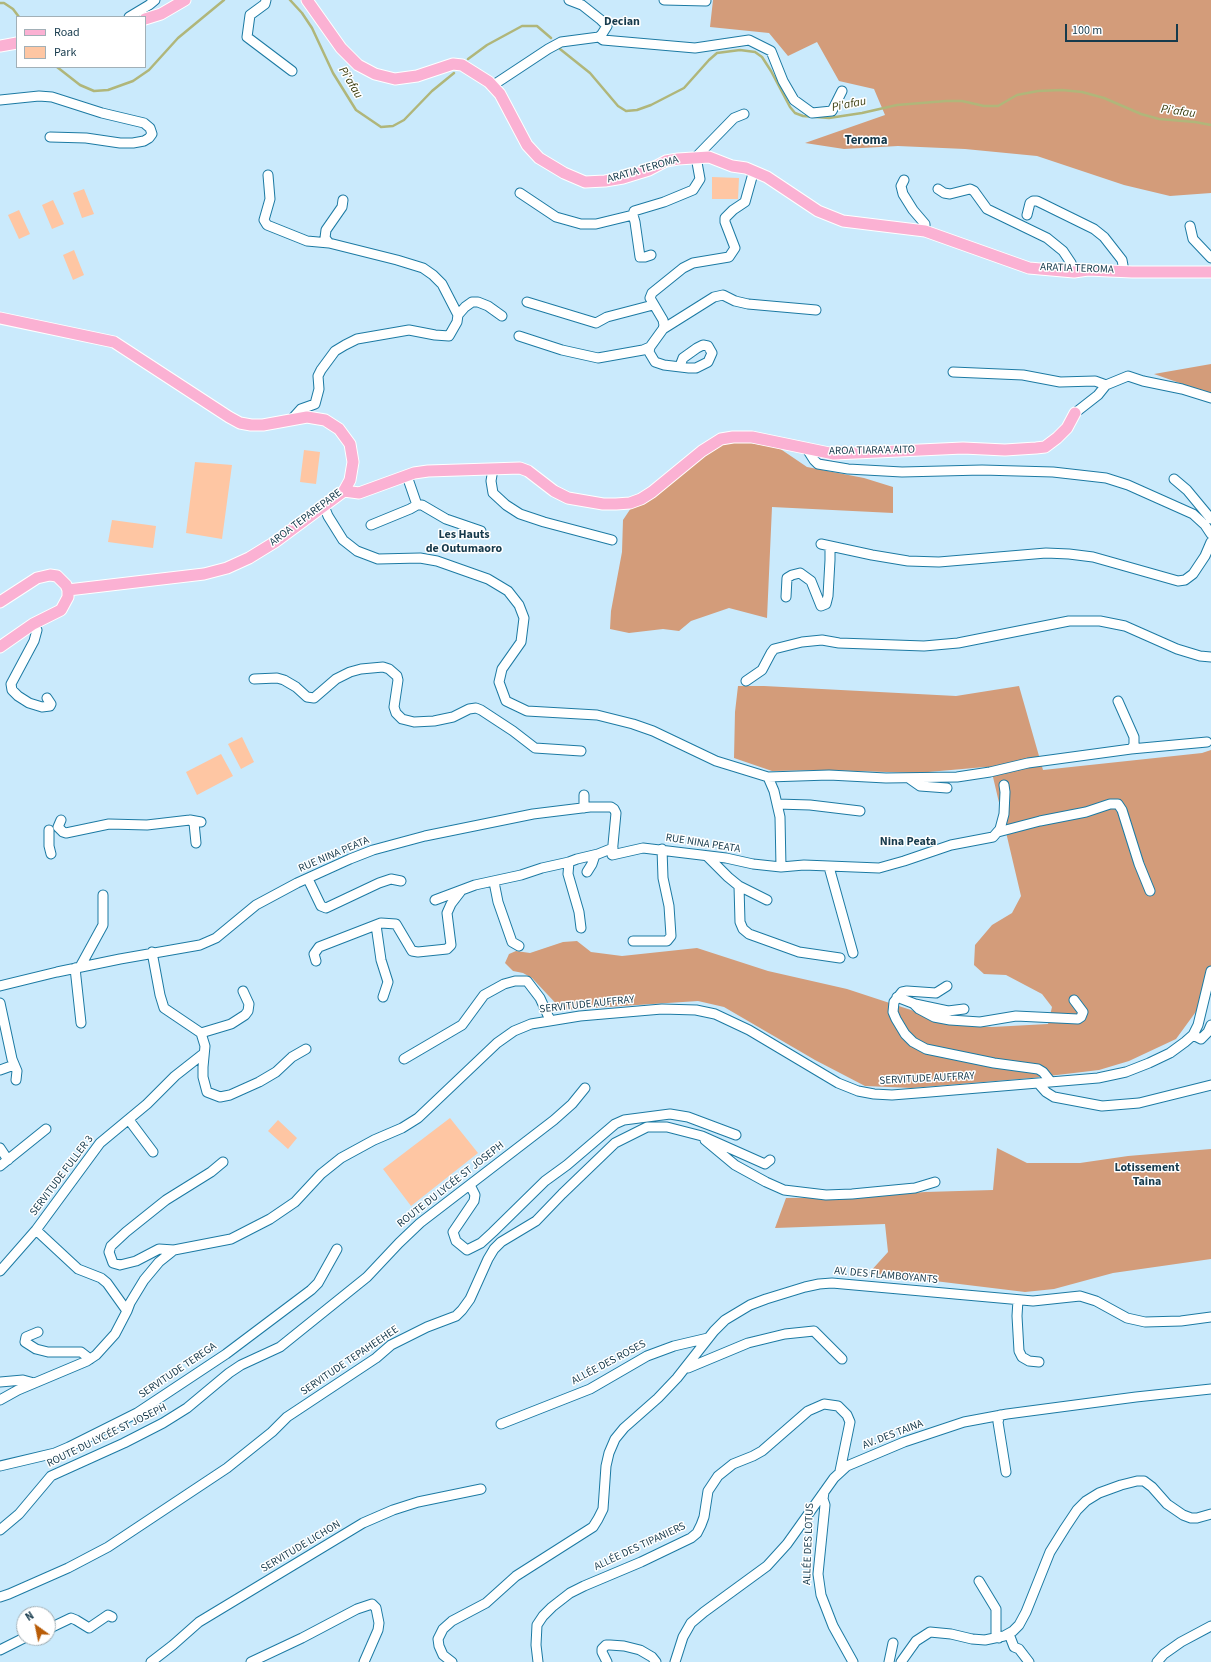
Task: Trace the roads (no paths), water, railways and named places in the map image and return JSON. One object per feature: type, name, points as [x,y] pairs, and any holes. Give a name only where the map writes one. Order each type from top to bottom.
[{"type":"main road","points":[[146,19],[161,14],[186,0]]},
{"type":"main road","name":"ARATIA TEROMA","points":[[307,0],[341,48],[358,65],[375,74],[395,79],[417,76],[453,64],[462,65],[489,82],[500,94],[527,145],[539,158],[564,173],[585,182],[623,178],[649,170],[666,161],[696,157],[709,157],[767,177],[818,211],[843,221],[925,231],[1029,268],[1074,272],[1088,270],[1132,272],[1211,272]]},
{"type":"main road","points":[[0,46],[16,43]]},
{"type":"main road","name":"AROA TEPAREPARE","points":[[0,318],[82,334],[114,342],[146,361],[222,413],[240,423],[263,425],[307,417],[325,420],[339,429],[350,444],[353,462],[350,480],[344,491],[249,558],[227,568],[204,574],[68,590]]},
{"type":"main road","name":"AROA TIARA'A AITO","points":[[344,491],[359,493],[407,476],[428,471],[520,468],[528,471],[554,491],[568,498],[603,504],[630,503],[641,499],[652,492],[702,451],[722,440],[733,437],[752,437],[834,454],[963,448],[1005,450],[1036,448],[1045,447],[1057,438],[1067,428],[1075,413]]},
{"type":"main road","points":[[0,602],[37,578],[50,575],[57,576],[66,585],[68,590],[68,597],[61,610],[34,624],[0,647]]},
{"type":"street","points":[[131,16],[149,6],[154,0]]},
{"type":"street","points":[[266,0],[265,4],[250,15],[247,38],[292,71]]},
{"type":"street","points":[[664,0],[706,1]]},
{"type":"street","points":[[573,1],[582,5],[607,26],[599,37]]},
{"type":"street","points":[[492,86],[561,42],[599,37],[604,40],[695,48],[750,40],[771,51],[783,82],[794,100],[812,113],[832,111],[842,91]]},
{"type":"street","points":[[0,100],[39,96],[52,97],[102,113],[144,124],[150,128],[152,134],[144,141],[120,144],[86,138],[50,136]]},
{"type":"street","points":[[520,193],[556,217],[581,224],[596,224],[633,215],[634,211],[664,202],[693,190],[700,179],[696,157],[734,118],[744,114]]},
{"type":"street","points":[[663,329],[663,320],[650,298],[652,293],[683,268],[693,263],[729,257],[735,248],[725,222],[725,218],[733,210],[745,202],[752,177],[755,172]]},
{"type":"street","points":[[268,175],[270,199],[264,220],[267,225],[307,241],[329,243],[423,268],[442,284],[458,315]]},
{"type":"street","points":[[904,180],[901,186],[903,194],[913,210],[925,224],[925,231]]},
{"type":"street","points":[[938,189],[944,193],[950,194],[970,190],[974,191],[987,209],[1046,238],[1063,251],[1074,272]]},
{"type":"street","points":[[329,243],[325,238],[326,230],[342,207],[343,200]]},
{"type":"street","points":[[1027,215],[1029,207],[1033,201],[1044,204],[1094,229],[1104,237],[1122,260],[1124,271]]},
{"type":"street","points":[[633,215],[640,257],[651,255]]},
{"type":"street","points":[[1190,226],[1193,239],[1211,258]]},
{"type":"street","points":[[680,366],[664,365],[655,362],[649,352],[650,347],[663,329],[714,297],[723,295],[735,301],[748,304],[816,310]]},
{"type":"street","points":[[292,419],[301,409],[315,404],[319,389],[318,376],[335,351],[357,339],[409,330],[449,336],[457,322],[458,315],[465,306],[472,302],[478,302],[488,306],[502,316]]},
{"type":"street","points":[[527,302],[596,323],[607,317],[654,305]]},
{"type":"street","points":[[519,336],[562,350],[598,358],[643,350],[650,347]]},
{"type":"street","points":[[953,372],[1022,375],[1060,382],[1095,381],[1106,385]]},
{"type":"street","points":[[1075,413],[1098,395],[1106,385],[1128,376],[1182,389],[1211,398]]},
{"type":"street","points":[[808,448],[814,460],[818,464],[848,469],[902,472],[978,470],[1053,472],[1106,478],[1128,485],[1193,514],[1205,525],[1211,534]]},
{"type":"street","points":[[493,469],[491,481],[493,493],[506,505],[520,514],[612,540]]},
{"type":"street","points":[[407,476],[417,505]]},
{"type":"street","points":[[1174,479],[1187,490],[1211,519]]},
{"type":"street","points":[[371,525],[417,505],[422,506],[446,519],[481,531]]},
{"type":"street","points":[[324,506],[328,516],[343,540],[357,551],[378,559],[420,558],[437,561],[488,579],[508,591],[519,605],[524,618],[522,642],[502,669],[499,682],[506,700],[527,711],[597,715],[633,724],[653,731],[716,761],[747,772],[768,777],[829,774],[863,778],[910,779],[974,775],[1028,763],[1131,749],[1207,742]]},
{"type":"street","points":[[786,597],[788,578],[792,575],[800,573],[811,581],[822,606],[826,604],[830,567],[825,545],[908,561],[931,562],[986,559],[1046,553],[1069,554],[1093,557],[1178,581],[1185,580],[1193,574],[1207,553],[1211,542]]},
{"type":"street","points":[[746,681],[762,670],[774,649],[802,642],[822,640],[839,643],[924,646],[958,643],[1069,621],[1100,620],[1125,626],[1177,649],[1200,656],[1211,657]]},
{"type":"street","points":[[34,624],[37,630],[34,641],[11,684],[12,690],[29,703],[42,707],[50,706],[51,704],[47,698]]},
{"type":"street","points":[[254,679],[277,678],[284,680],[296,687],[307,697],[314,698],[336,680],[350,672],[361,669],[390,669],[398,680],[394,700],[395,711],[402,719],[414,722],[434,721],[453,717],[469,709],[476,708],[535,748],[581,751]]},
{"type":"street","points":[[1118,701],[1134,737],[1134,745],[1131,749]]},
{"type":"street","points":[[768,777],[780,817],[781,867]]},
{"type":"street","points":[[910,779],[920,786],[947,788]]},
{"type":"street","points":[[998,832],[1004,814],[1004,785]]},
{"type":"street","points":[[584,795],[584,808]]},
{"type":"street","points":[[777,804],[810,805],[860,811]]},
{"type":"street","name":"RUE NINA PEATA","points":[[0,986],[152,952],[200,945],[216,938],[256,905],[308,878],[373,850],[425,836],[533,814],[584,808],[611,807],[614,809],[616,813],[612,855],[643,848],[781,867],[804,865],[879,868],[904,862],[945,847],[993,836],[998,832],[1040,821],[1086,812],[1110,804],[1118,804],[1122,810],[1129,829],[1138,864],[1150,891]]},
{"type":"street","points":[[61,820],[58,828],[63,832],[109,824],[147,825],[190,820],[201,822]]},
{"type":"street","points":[[190,820],[194,823],[196,843]]},
{"type":"street","points":[[49,830],[49,846],[51,854]]},
{"type":"street","points":[[435,900],[475,886],[595,855],[613,848]]},
{"type":"street","points":[[633,941],[667,941],[671,936],[669,906],[663,878],[662,850]]},
{"type":"street","points":[[587,872],[595,855]]},
{"type":"street","points":[[707,856],[739,886],[767,900]]},
{"type":"street","points":[[569,862],[568,874],[579,912],[581,928]]},
{"type":"street","points":[[829,867],[853,953]]},
{"type":"street","points":[[308,878],[321,906],[326,908],[379,883],[391,879],[401,881]]},
{"type":"street","points":[[494,882],[498,902],[512,942],[519,946]]},
{"type":"street","points":[[739,886],[740,922],[743,929],[749,934],[799,952],[840,958]]},
{"type":"street","points":[[316,960],[314,954],[319,947],[376,925],[388,923],[396,924],[412,951],[418,952],[447,949],[451,945],[447,913],[451,904],[461,891]]},
{"type":"street","points":[[81,1023],[77,968],[103,925],[103,894]]},
{"type":"street","points":[[376,925],[381,960],[388,982],[382,997]]},
{"type":"street","points":[[152,952],[164,1008],[201,1033],[205,1046],[203,1054],[203,1077],[207,1092],[220,1097],[230,1095],[259,1082],[276,1072],[292,1057],[306,1048]]},
{"type":"street","name":"SERVITUDE AUFFRAY","points":[[0,1400],[34,1383],[90,1359],[102,1350],[110,1340],[144,1280],[159,1262],[174,1250],[231,1239],[270,1219],[296,1202],[321,1174],[341,1158],[374,1140],[402,1128],[418,1118],[497,1043],[514,1031],[531,1024],[550,1020],[662,1009],[696,1010],[716,1014],[748,1030],[838,1083],[858,1091],[874,1094],[915,1093],[1098,1078],[1126,1072],[1149,1063],[1170,1053],[1193,1035],[1198,1025],[1211,971]]},
{"type":"street","points":[[404,1059],[462,1025],[484,995],[504,984],[515,981],[527,981],[540,998],[550,1020]]},
{"type":"street","points":[[947,986],[936,993],[907,991],[902,992],[897,997],[893,1006],[896,1019],[905,1034],[913,1042],[926,1049],[994,1063],[1038,1069],[1043,1072],[1051,1082]]},
{"type":"street","points":[[201,1033],[231,1024],[245,1015],[249,1004],[243,991]]},
{"type":"street","points":[[897,997],[914,1004],[948,1011],[964,1009]]},
{"type":"street","points":[[914,1004],[919,1009],[934,1016],[950,1020],[980,1022],[1016,1016],[1078,1019],[1081,1017],[1083,1012],[1074,1000]]},
{"type":"street","points":[[0,1003],[16,1071],[16,1080]]},
{"type":"street","points":[[1193,1035],[1201,1038],[1206,1034],[1211,1026]]},
{"type":"street","name":"SERVITUDE FULLER 3","points":[[0,1271],[36,1230],[100,1143],[129,1120],[175,1076],[203,1054]]},
{"type":"street","points":[[1,1070],[14,1065]]},
{"type":"street","points":[[1038,1083],[1046,1092],[1054,1097],[1102,1106],[1139,1102],[1211,1085]]},
{"type":"street","name":"ROUTE DU LYCÉE ST JOSEPH","points":[[0,1530],[19,1514],[42,1485],[53,1475],[123,1444],[163,1423],[187,1408],[229,1373],[241,1365],[280,1347],[366,1278],[410,1232],[554,1120],[572,1104],[585,1088]]},
{"type":"street","points":[[470,1184],[475,1195],[474,1201],[453,1232],[456,1241],[467,1250],[481,1243],[545,1181],[567,1165],[614,1124],[624,1120],[670,1114],[688,1117],[736,1135]]},
{"type":"street","points":[[129,1120],[153,1152]]},
{"type":"street","name":"SERVITUDE TEPAHEEHEE","points":[[0,1597],[68,1568],[108,1547],[227,1468],[272,1432],[287,1417],[376,1358],[391,1345],[427,1327],[456,1316],[470,1299],[494,1249],[510,1236],[522,1231],[536,1221],[615,1142],[647,1127],[667,1127],[699,1135],[765,1164],[770,1160]]},
{"type":"street","points":[[0,1166],[27,1146],[46,1129]]},
{"type":"street","points":[[699,1135],[735,1165],[784,1190],[822,1194],[852,1194],[915,1188],[935,1182]]},
{"type":"street","points":[[0,1148],[8,1160]]},
{"type":"street","points":[[174,1250],[166,1248],[159,1249],[136,1261],[120,1265],[113,1263],[109,1252],[111,1246],[126,1232],[166,1200],[211,1172],[223,1162]]},
{"type":"street","points":[[36,1230],[78,1269],[101,1278],[107,1283],[127,1311]]},
{"type":"street","name":"SERVITUDE TEREGA","points":[[0,1466],[51,1454],[69,1447],[137,1413],[226,1354],[311,1290],[318,1283],[337,1249]]},
{"type":"street","name":"AV. DES FLAMBOYANTS","points":[[452,1662],[442,1655],[438,1646],[440,1634],[443,1629],[452,1621],[486,1604],[516,1576],[593,1527],[603,1509],[606,1466],[609,1453],[615,1439],[624,1428],[667,1389],[708,1338],[725,1320],[750,1305],[820,1284],[851,1284],[1018,1300],[1044,1301],[1080,1296],[1096,1301],[1127,1318],[1145,1322],[1181,1321],[1211,1317]]},
{"type":"street","points":[[1018,1300],[1017,1316],[1019,1352],[1022,1357],[1029,1361],[1039,1362]]},
{"type":"street","points":[[686,1367],[688,1368],[748,1343],[785,1334],[814,1331],[842,1359]]},
{"type":"street","points":[[38,1332],[26,1337],[25,1342],[48,1352],[81,1352],[90,1359]]},
{"type":"street","name":"ALLÉE DES ROSES","points":[[501,1424],[590,1389],[642,1359],[660,1351],[708,1338]]},
{"type":"street","points":[[0,1382],[23,1380],[34,1383]]},
{"type":"street","name":"AV. DES TAINA","points":[[675,1662],[683,1637],[692,1623],[704,1612],[767,1566],[787,1544],[840,1471],[847,1466],[874,1454],[964,1422],[1000,1415],[1211,1388]]},
{"type":"street","name":"ALLÉE DES TIPANIERS","points":[[538,1662],[536,1645],[537,1625],[552,1607],[570,1593],[584,1586],[641,1562],[691,1538],[697,1533],[702,1525],[708,1491],[718,1476],[733,1464],[762,1451],[808,1411],[824,1404],[838,1406],[847,1415],[850,1422],[840,1471]]},
{"type":"street","points":[[1000,1415],[998,1422],[1006,1472]]},
{"type":"street","points":[[901,1662],[916,1641],[930,1632],[985,1640],[999,1638],[1009,1634],[1019,1625],[1026,1612],[1050,1552],[1077,1510],[1092,1497],[1121,1485],[1137,1481],[1144,1482],[1152,1487],[1167,1504],[1183,1515],[1191,1518],[1197,1518],[1211,1514]]},
{"type":"street","name":"SERVITUDE LICHON","points":[[151,1662],[174,1645],[199,1622],[363,1523],[393,1510],[418,1502],[481,1489]]},
{"type":"street","name":"ALLÉE DES LOTUS","points":[[824,1492],[823,1499],[825,1505],[818,1574],[821,1595],[833,1626],[853,1662]]},
{"type":"street","points":[[979,1581],[996,1610],[996,1633],[999,1638]]},
{"type":"street","points":[[251,1662],[302,1638],[357,1609],[372,1604],[376,1608],[379,1623],[378,1630],[364,1662]]},
{"type":"street","points":[[56,1625],[71,1618],[86,1628],[89,1628],[108,1615],[112,1617]]},
{"type":"street","points":[[1157,1662],[1164,1654],[1181,1642],[1211,1626]]},
{"type":"street","points":[[1009,1634],[1014,1647],[1019,1649],[1029,1662]]},
{"type":"street","points":[[0,1650],[16,1642]]},
{"type":"street","points":[[889,1662],[893,1643]]},
{"type":"street","points":[[607,1662],[602,1652],[602,1648],[610,1644],[640,1650],[652,1657],[656,1662]]},
{"type":"waterway","name":"Pi'afau","points":[[58,68],[80,85],[94,91],[108,90],[133,81],[149,70],[178,38],[224,0]]},
{"type":"waterway","name":"Pi'afau","points":[[290,0],[302,13],[312,28],[333,73],[356,110],[381,127],[393,126],[404,120],[432,91],[454,73]]},
{"type":"waterway","name":"Pi'afau","points":[[0,3],[4,3],[13,9],[18,16]]},
{"type":"waterway","name":"Pi'afau","points":[[468,59],[487,45],[522,26],[537,26],[551,38]]},
{"type":"waterway","name":"Pi'afau","points":[[560,49],[590,73],[618,106],[626,111],[637,110],[651,105],[684,88],[717,53],[740,50],[755,52],[762,57],[790,107],[795,113],[803,116],[829,118],[862,113],[897,105],[946,101],[962,101],[984,106],[998,106],[1017,95],[1038,91],[1062,90],[1082,92],[1104,98],[1141,114],[1159,119],[1211,125]]},
{"type":"district","name":"Decian","points":[[622,22]]},
{"type":"district","name":"Teroma","points":[[866,141]]},
{"type":"district","name":"Les Hauts de Outumaoro","points":[[464,542]]},
{"type":"district","name":"Nina Peata","points":[[908,842]]},
{"type":"district","name":"Lotissement Taina","points":[[1147,1175]]}]
